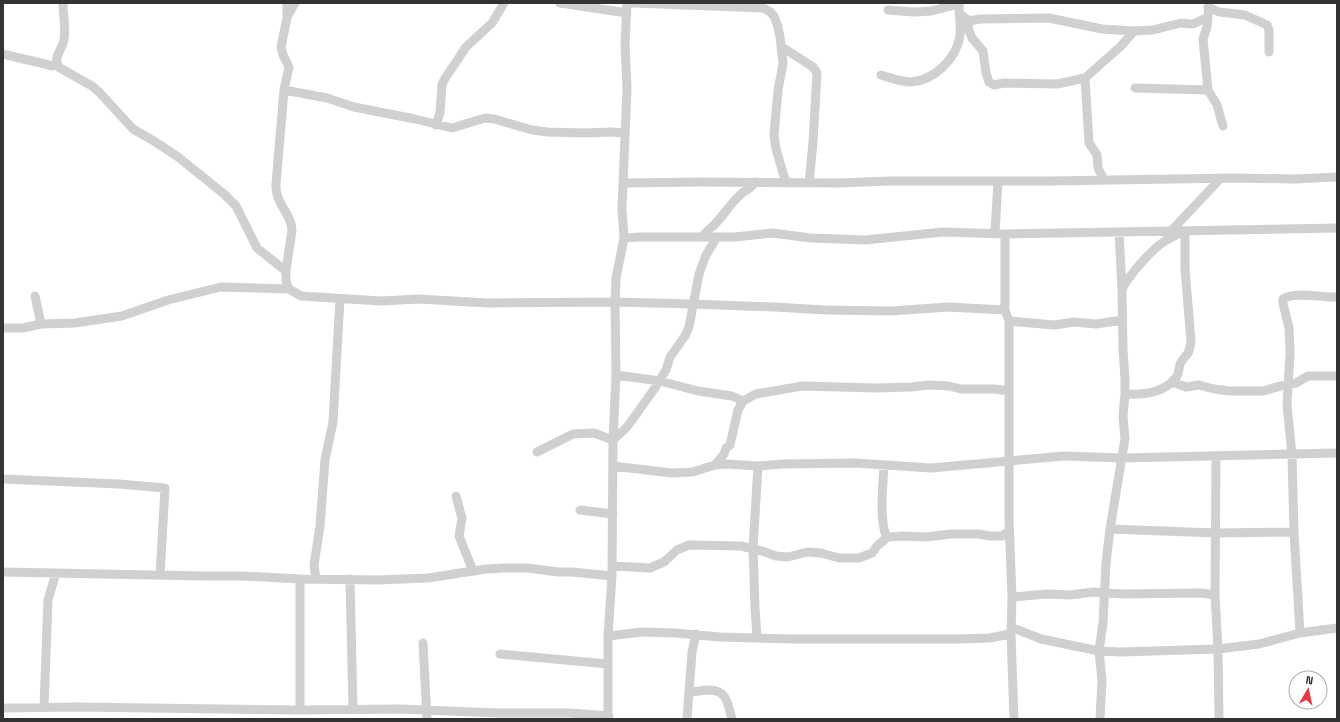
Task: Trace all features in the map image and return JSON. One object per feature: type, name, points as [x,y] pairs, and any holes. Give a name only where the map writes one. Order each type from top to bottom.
[{"type":"street","points":[[62,3],[65,29],[64,39],[56,60],[57,65],[92,86],[133,129],[178,157],[224,194],[236,206],[257,248],[286,271]]},
{"type":"street","points":[[287,3],[287,18],[281,47],[289,67],[284,90],[276,194],[290,218],[292,230],[286,271],[286,281],[289,288]]},
{"type":"street","points":[[287,18],[295,3]]},
{"type":"street","points":[[436,125],[440,113],[442,84],[466,47],[492,23],[504,3]]},
{"type":"street","points":[[560,3],[627,13]]},
{"type":"street","points":[[3,708],[353,709],[427,714],[570,713],[608,717],[608,636],[612,576],[613,440],[616,375],[615,302],[616,278],[624,238],[622,209],[627,89],[625,44],[627,3]]},
{"type":"street","points":[[633,3],[763,5],[774,16],[782,47],[783,64],[778,90],[774,135],[776,149],[786,182]]},
{"type":"street","points":[[888,10],[914,12],[959,7]]},
{"type":"street","points":[[959,7],[968,22],[968,28],[972,38],[983,51],[986,73],[989,82],[994,85],[1004,83],[1057,84],[1085,78],[1121,46],[1134,31]]},
{"type":"street","points":[[881,75],[899,81],[910,82],[931,77],[948,62],[954,52],[960,36],[959,7]]},
{"type":"street","points":[[968,22],[980,19],[1049,18],[1102,29],[1134,31],[1153,30],[1181,23],[1193,24],[1208,9]]},
{"type":"street","points":[[1208,9],[1219,12],[1245,15],[1267,25],[1269,30],[1269,52]]},
{"type":"street","points":[[1208,9],[1207,27],[1203,39],[1208,90],[1217,105],[1223,126]]},
{"type":"street","points":[[782,47],[814,67],[817,73],[809,182]]},
{"type":"street","points":[[3,54],[53,66],[57,65]]},
{"type":"street","points":[[1085,78],[1090,143],[1097,155],[1098,168],[1104,180]]},
{"type":"street","points":[[1135,88],[1208,90]]},
{"type":"street","points":[[284,90],[328,98],[354,107],[452,128],[485,118],[494,119],[532,130],[573,133],[625,133]]},
{"type":"street","points":[[623,183],[1337,177]]},
{"type":"street","points":[[1171,231],[1221,178]]},
{"type":"street","points":[[995,234],[998,181]]},
{"type":"street","points":[[703,236],[731,204],[742,193],[754,185],[755,182]]},
{"type":"street","points":[[624,238],[703,236],[735,237],[772,233],[811,238],[865,240],[943,232],[1005,234],[1337,228]]},
{"type":"street","points":[[1122,288],[1152,251],[1165,241],[1185,231]]},
{"type":"street","points":[[1125,394],[1139,395],[1151,393],[1172,382],[1178,375],[1180,363],[1188,352],[1191,341],[1185,269],[1185,231]]},
{"type":"street","points":[[1100,719],[1102,680],[1099,651],[1103,623],[1106,563],[1110,528],[1125,439],[1123,416],[1125,394],[1122,288],[1119,232]]},
{"type":"street","points":[[1005,234],[1005,310],[1009,321],[1009,532],[1012,597],[1011,631],[1014,719]]},
{"type":"street","points":[[613,440],[627,427],[660,381],[666,370],[670,357],[687,332],[699,274],[706,254],[716,237]]},
{"type":"street","points":[[3,328],[23,328],[41,324],[75,323],[122,316],[168,300],[221,287],[289,288],[301,296],[381,302],[419,299],[487,303],[615,302],[693,304],[826,310],[891,311],[948,307],[1005,310]]},
{"type":"street","points":[[1300,633],[1294,532],[1292,455],[1287,405],[1290,353],[1289,328],[1283,299],[1286,297],[1299,295],[1337,297]]},
{"type":"street","points":[[35,296],[41,324]]},
{"type":"street","points":[[316,579],[314,565],[320,526],[325,460],[333,422],[340,299]]},
{"type":"street","points":[[1009,321],[1054,325],[1074,322],[1096,324],[1122,320]]},
{"type":"street","points":[[616,375],[660,381],[698,392],[732,396],[743,401]]},
{"type":"street","points":[[1172,382],[1186,387],[1199,384],[1214,389],[1229,391],[1263,391],[1296,383],[1308,376],[1337,376]]},
{"type":"street","points":[[715,465],[724,454],[726,448],[730,445],[738,410],[743,401],[756,394],[802,386],[876,388],[929,385],[949,386],[960,389],[994,389],[1009,391]]},
{"type":"street","points":[[537,452],[573,434],[594,433],[613,440]]},
{"type":"street","points":[[613,466],[672,472],[693,472],[715,465],[758,466],[783,464],[855,463],[931,468],[1064,456],[1122,458],[1337,454]]},
{"type":"street","points":[[1216,456],[1215,595],[1218,649],[1219,719]]},
{"type":"street","points":[[884,465],[884,530],[886,536],[888,536]]},
{"type":"street","points":[[757,637],[753,548],[758,466]]},
{"type":"street","points":[[3,479],[119,484],[165,488],[160,575]]},
{"type":"street","points":[[456,496],[462,518],[459,536],[473,571]]},
{"type":"street","points":[[580,510],[613,514]]},
{"type":"street","points":[[1110,528],[1216,533],[1294,532]]},
{"type":"street","points":[[612,566],[650,568],[664,562],[677,550],[689,545],[741,546],[753,548],[776,556],[788,557],[806,552],[821,553],[840,558],[859,558],[872,553],[878,544],[888,536],[926,537],[951,534],[978,534],[1002,536],[1009,532]]},
{"type":"street","points":[[3,572],[378,580],[428,578],[499,568],[528,568],[612,576]]},
{"type":"street","points":[[44,707],[48,600],[56,573]]},
{"type":"street","points":[[300,578],[300,710]]},
{"type":"street","points":[[350,579],[353,709]]},
{"type":"street","points":[[1012,597],[1046,594],[1070,595],[1093,592],[1163,595],[1201,593],[1215,595]]},
{"type":"street","points":[[608,636],[642,632],[675,632],[720,637],[792,639],[959,639],[989,638],[1011,631],[1099,651],[1120,652],[1218,649],[1259,644],[1300,633],[1337,628]]},
{"type":"street","points":[[687,719],[692,652],[696,634]]},
{"type":"street","points":[[423,643],[427,714]]},
{"type":"street","points":[[500,654],[608,664]]},
{"type":"street","points":[[689,694],[697,690],[718,691],[723,694],[732,719]]}]
